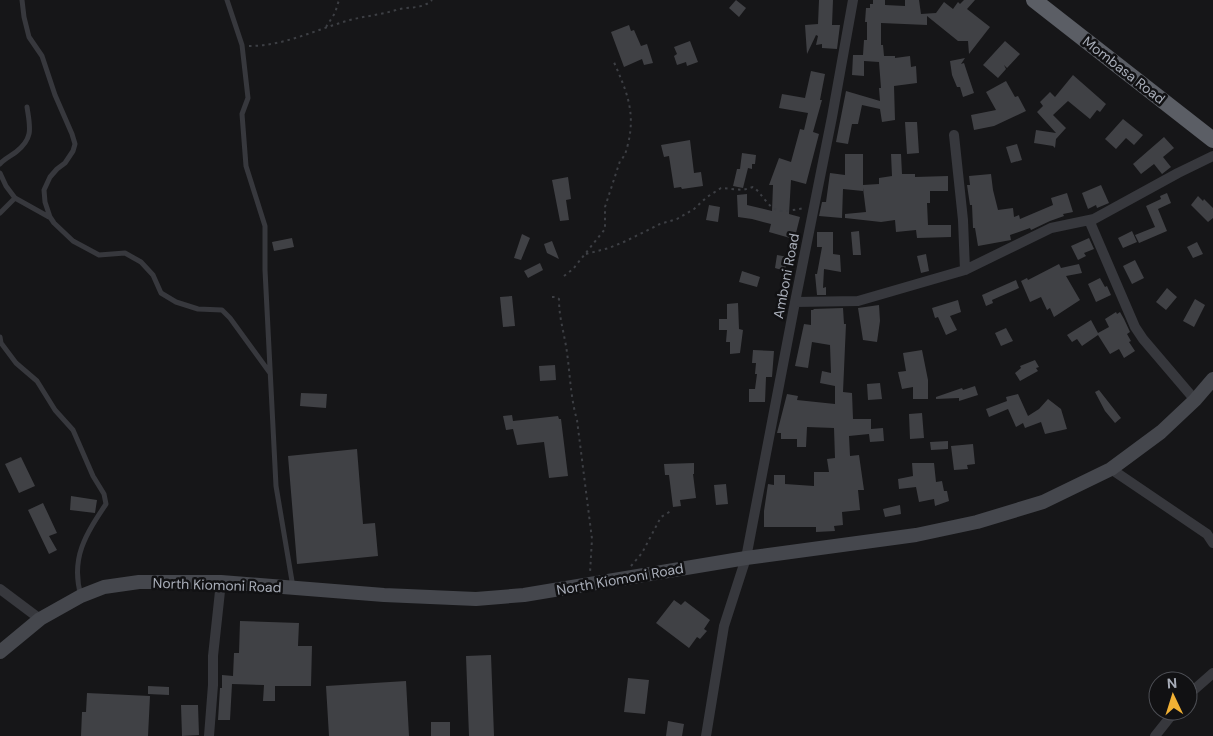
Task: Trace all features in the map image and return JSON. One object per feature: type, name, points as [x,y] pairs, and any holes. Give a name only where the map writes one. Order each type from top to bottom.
[{"type":"highway","name":"Mombasa Road","points":[[1034,0],[1213,140]]},
{"type":"main road","name":"North Kiomoni Road","points":[[0,652],[40,619],[81,596],[104,587],[139,582],[221,582],[384,595],[476,599],[524,595],[590,585],[746,558],[916,534],[977,522],[1043,502],[1111,469],[1161,432],[1195,400],[1213,379]]},
{"type":"street","name":"Amboni Road","points":[[706,736],[724,626],[746,558],[794,302],[832,118],[853,0]]},
{"type":"street","points":[[954,135],[963,220],[965,270]]},
{"type":"street","points":[[794,302],[858,301],[965,270],[1051,228],[1089,220],[1126,203],[1178,172],[1213,156]]},
{"type":"street","points":[[1089,220],[1135,328],[1142,339],[1195,400]]},
{"type":"street","points":[[1111,469],[1207,534],[1213,543]]},
{"type":"street","points":[[209,736],[213,656],[221,582]]},
{"type":"street","points":[[0,589],[40,619]]},
{"type":"street","points":[[1198,687],[1213,673]]},
{"type":"street","points":[[1155,736],[1167,721]]},
{"type":"lane","points":[[22,0],[29,37],[42,56],[55,96],[75,144],[65,163],[50,177],[44,190],[50,217],[73,241],[99,255],[126,253],[140,262],[153,275],[161,294],[176,302],[198,309],[222,310],[230,318],[270,373]]},
{"type":"lane","points":[[228,0],[242,45],[248,98],[242,114],[246,166],[265,226],[265,270],[276,486],[293,588]]},
{"type":"lane","points":[[0,164],[4,158],[23,146],[30,138],[27,107]]},
{"type":"lane","points":[[0,173],[6,186],[15,198],[50,217]]},
{"type":"lane","points":[[0,213],[15,198]]},
{"type":"lane","points":[[0,337],[1,343],[16,363],[37,381],[55,410],[73,430],[93,476],[104,494],[106,504],[85,536],[79,558],[77,582],[81,596]]},
{"type":"path","points":[[326,27],[336,13],[339,0]]},
{"type":"path","points":[[242,45],[252,46],[273,43],[303,36],[353,19],[428,4],[432,0]]},
{"type":"path","points":[[564,276],[573,270],[605,229],[605,207],[620,161],[625,156],[632,128],[625,88],[613,60]]},
{"type":"path","points":[[586,254],[609,248],[660,224],[677,219],[694,209],[706,197],[721,188],[743,190],[753,187],[760,192],[772,209],[780,212],[814,206]]},
{"type":"path","points":[[552,297],[559,299],[560,320],[566,344],[573,408],[577,420],[592,539],[590,585]]},
{"type":"path","points":[[621,579],[642,553],[661,517],[671,511]]},
{"type":"building","points":[[736,0],[746,8],[739,17],[729,8]]},
{"type":"building","points":[[819,0],[833,0],[832,25],[840,25],[837,49],[822,48],[822,44],[816,45],[818,36],[816,35],[807,54],[805,25],[818,24]]},
{"type":"building","points":[[873,0],[885,0],[885,5],[905,6],[905,0],[919,0],[921,14],[936,13],[944,2],[953,9],[958,2],[960,4],[964,0],[975,0],[967,9],[990,27],[969,54],[968,41],[958,41],[927,16],[927,25],[881,23],[881,45],[883,45],[884,56],[895,56],[895,58],[910,56],[911,67],[916,66],[917,83],[894,86],[895,120],[882,122],[880,109],[862,105],[858,124],[852,124],[848,144],[836,142],[846,91],[880,101],[879,62],[864,61],[864,76],[852,75],[853,55],[863,55],[864,40],[867,40],[866,8],[870,8]]},
{"type":"building","points":[[629,25],[631,31],[634,30],[641,46],[647,44],[653,63],[644,65],[642,59],[624,67],[611,32]]},
{"type":"building","points":[[690,41],[698,62],[687,66],[686,62],[677,65],[674,56],[677,54],[674,47]]},
{"type":"building","points":[[1005,41],[1020,54],[1007,68],[1004,65],[1006,69],[998,78],[983,65]]},
{"type":"building","points":[[965,58],[961,64],[964,63],[974,93],[963,97],[960,87],[957,87],[952,75],[950,61]]},
{"type":"building","points":[[811,71],[825,74],[820,100],[822,100],[813,132],[819,134],[806,184],[791,180],[789,214],[800,217],[795,237],[791,236],[790,238],[769,232],[771,224],[738,217],[737,195],[747,194],[747,205],[772,211],[773,185],[769,185],[779,158],[791,162],[800,129],[804,130],[808,113],[779,108],[782,94],[805,98]]},
{"type":"building","points":[[1073,75],[1106,104],[1100,112],[1097,110],[1090,119],[1068,101],[1053,115],[1066,128],[1056,139],[1055,148],[1034,143],[1036,130],[1056,133],[1037,112],[1043,106],[1040,102],[1050,92],[1055,97]]},
{"type":"building","points":[[1006,81],[1015,97],[1018,96],[1026,111],[994,126],[974,130],[971,115],[996,110],[986,92]]},
{"type":"building","points":[[1123,119],[1143,135],[1134,145],[1126,138],[1116,149],[1105,139]]},
{"type":"building","points":[[905,122],[917,122],[919,153],[907,154]]},
{"type":"building","points":[[1164,137],[1174,148],[1163,157],[1171,167],[1162,174],[1154,164],[1141,174],[1133,164]]},
{"type":"building","points":[[690,140],[694,173],[701,172],[703,186],[682,189],[681,187],[674,188],[669,156],[664,157],[661,145]]},
{"type":"building","points":[[1017,144],[1022,160],[1011,163],[1006,147]]},
{"type":"building","points":[[742,153],[756,155],[755,164],[752,164],[752,169],[748,168],[743,188],[733,186],[737,169],[740,169]]},
{"type":"building","points":[[845,154],[863,154],[863,185],[879,184],[879,178],[892,176],[891,154],[901,154],[902,174],[915,174],[915,177],[948,176],[948,191],[930,191],[930,203],[927,203],[928,225],[951,225],[951,237],[917,238],[916,230],[896,232],[895,220],[881,222],[845,218],[845,214],[866,212],[863,188],[863,191],[843,189],[842,218],[819,216],[822,202],[826,202],[830,173],[845,175]]},
{"type":"building","points":[[991,174],[998,210],[1013,208],[1014,217],[1019,215],[1020,219],[1053,205],[1051,198],[1067,193],[1073,212],[1063,214],[1064,216],[1031,230],[1030,228],[1010,235],[1011,240],[978,246],[975,228],[973,228],[972,205],[970,205],[967,185],[970,185],[969,176]]},
{"type":"building","points":[[568,177],[571,199],[566,200],[569,220],[560,221],[552,180]]},
{"type":"building","points":[[1101,185],[1109,203],[1097,208],[1096,205],[1088,209],[1082,193]]},
{"type":"building","points":[[1167,193],[1171,203],[1158,209],[1167,231],[1139,243],[1135,235],[1155,227],[1146,206],[1161,199],[1160,196]]},
{"type":"building","points":[[1198,196],[1213,208],[1213,218],[1208,222],[1191,205]]},
{"type":"building","points":[[709,205],[720,207],[718,222],[706,220]]},
{"type":"building","points":[[859,231],[861,255],[853,255],[851,232]]},
{"type":"building","points":[[1132,231],[1137,242],[1123,248],[1118,238]]},
{"type":"building","points":[[817,232],[833,232],[833,254],[840,255],[841,272],[824,269],[823,288],[826,287],[826,295],[817,295],[815,274],[817,274],[822,247],[817,247]]},
{"type":"building","points":[[522,234],[530,238],[521,260],[514,258]]},
{"type":"building","points":[[292,238],[294,247],[274,251],[272,242]]},
{"type":"building","points":[[1089,238],[1094,249],[1084,253],[1086,256],[1078,260],[1071,246]]},
{"type":"building","points":[[552,241],[559,259],[547,253],[544,244]]},
{"type":"building","points":[[1197,242],[1203,254],[1193,258],[1187,247]]},
{"type":"building","points":[[926,254],[929,271],[921,273],[917,256]]},
{"type":"building","points":[[777,255],[788,257],[785,271],[775,268]]},
{"type":"building","points":[[1135,260],[1144,278],[1132,284],[1123,266]]},
{"type":"building","points":[[540,263],[543,270],[528,278],[524,271]]},
{"type":"building","points":[[1059,264],[1061,268],[1079,264],[1082,273],[1066,276],[1080,300],[1054,317],[1050,308],[1047,310],[1041,297],[1030,302],[1021,281],[1027,278],[1028,280]]},
{"type":"building","points":[[742,271],[760,277],[757,287],[739,282]]},
{"type":"building","points":[[1100,278],[1105,287],[1107,286],[1111,295],[1096,302],[1088,284]]},
{"type":"building","points":[[1016,280],[1019,288],[992,300],[993,303],[986,306],[982,295]]},
{"type":"building","points":[[1167,288],[1177,297],[1166,310],[1156,302]]},
{"type":"building","points":[[512,296],[515,326],[503,327],[500,297]]},
{"type":"building","points":[[1195,299],[1205,305],[1194,327],[1183,321]]},
{"type":"building","points":[[958,300],[961,312],[950,316],[957,330],[946,335],[938,317],[935,318],[932,308]]},
{"type":"building","points":[[738,303],[739,329],[743,330],[740,353],[730,354],[730,342],[726,342],[727,330],[719,330],[719,319],[727,319],[727,304]]},
{"type":"building","points":[[879,305],[880,321],[877,342],[863,340],[858,308]]},
{"type":"building","points":[[843,308],[844,324],[846,324],[843,392],[852,393],[853,419],[871,419],[871,429],[883,428],[884,441],[870,442],[869,434],[849,436],[850,456],[859,455],[864,490],[858,490],[860,510],[842,512],[843,525],[834,526],[835,531],[816,532],[816,527],[764,527],[768,484],[774,485],[774,475],[785,475],[785,484],[814,486],[814,472],[829,472],[827,459],[835,458],[834,428],[807,427],[806,447],[797,447],[797,439],[781,439],[781,433],[777,433],[787,394],[798,396],[797,400],[835,404],[835,386],[820,383],[822,371],[831,373],[830,345],[812,342],[808,368],[795,366],[804,324],[811,325],[811,310]]},
{"type":"building","points":[[1116,312],[1117,314],[1120,312],[1124,319],[1130,332],[1127,334],[1131,341],[1129,342],[1135,351],[1124,358],[1119,349],[1110,354],[1098,335],[1082,346],[1077,339],[1072,342],[1067,335],[1091,320],[1098,333],[1109,327],[1105,319]]},
{"type":"building","points":[[1006,328],[1013,341],[1001,346],[995,333]]},
{"type":"building","points":[[753,350],[774,351],[772,377],[766,377],[765,402],[749,402],[749,389],[755,389],[757,374],[755,374],[756,363],[752,363]]},
{"type":"building","points":[[922,350],[928,380],[928,399],[913,399],[913,387],[902,389],[898,372],[906,371],[903,353]]},
{"type":"building","points":[[1035,360],[1039,367],[1036,368],[1038,371],[1020,381],[1015,373],[1021,368],[1020,366]]},
{"type":"building","points":[[555,365],[556,380],[540,381],[539,366]]},
{"type":"building","points":[[880,383],[882,399],[868,400],[867,384]]},
{"type":"building","points":[[975,386],[978,395],[959,401],[959,398],[936,399],[936,397],[962,388],[963,390]]},
{"type":"building","points":[[1099,390],[1121,418],[1115,423],[1105,411],[1095,392]]},
{"type":"building","points":[[301,393],[327,394],[326,408],[300,406]]},
{"type":"building","points":[[1018,394],[1028,416],[1039,409],[1048,399],[1061,409],[1067,429],[1045,434],[1041,422],[1025,428],[1023,423],[1016,427],[1008,409],[989,417],[986,409],[1007,401],[1006,397]]},
{"type":"building","points":[[922,413],[924,438],[910,439],[909,414]]},
{"type":"building","points":[[512,415],[513,421],[558,416],[561,419],[568,476],[549,478],[544,442],[517,445],[513,429],[506,430],[503,416]]},
{"type":"building","points":[[948,441],[948,449],[931,450],[930,442]]},
{"type":"building","points":[[973,444],[975,464],[967,465],[968,469],[954,470],[951,446]]},
{"type":"building","points":[[357,449],[363,524],[375,523],[378,556],[297,564],[288,456]]},
{"type":"building","points":[[21,457],[35,486],[19,493],[5,464]]},
{"type":"building","points":[[694,463],[693,474],[696,498],[680,500],[681,506],[673,507],[669,475],[665,475],[664,464]]},
{"type":"building","points":[[912,463],[934,463],[936,482],[942,481],[949,501],[935,506],[934,499],[919,502],[916,487],[899,489],[898,479],[913,476]]},
{"type":"building","points":[[726,484],[728,504],[716,505],[714,485]]},
{"type":"building","points":[[71,496],[97,500],[95,513],[70,510]]},
{"type":"building","points":[[43,503],[57,533],[49,536],[57,550],[49,554],[28,510]]},
{"type":"building","points":[[900,505],[901,514],[885,517],[883,509]]},
{"type":"building","points":[[674,600],[681,605],[685,601],[710,620],[704,629],[707,631],[700,639],[697,637],[689,648],[656,623]]},
{"type":"building","points":[[240,621],[299,623],[298,646],[312,646],[311,686],[275,686],[275,701],[263,701],[264,685],[232,684],[230,720],[218,720],[222,675],[233,676],[234,653],[239,653]]},
{"type":"building","points":[[491,655],[494,736],[469,736],[466,656]]},
{"type":"building","points":[[628,678],[649,680],[645,714],[624,712]]},
{"type":"building","points":[[406,681],[409,736],[329,736],[326,686]]},
{"type":"building","points":[[148,686],[169,687],[169,695],[148,694]]},
{"type":"building","points":[[87,693],[150,696],[148,736],[81,736],[82,712],[86,712]]},
{"type":"building","points":[[181,705],[198,705],[199,735],[182,736]]},
{"type":"building","points":[[668,721],[684,724],[682,736],[666,736]]},
{"type":"building","points":[[431,722],[450,722],[450,736],[431,736]]}]
